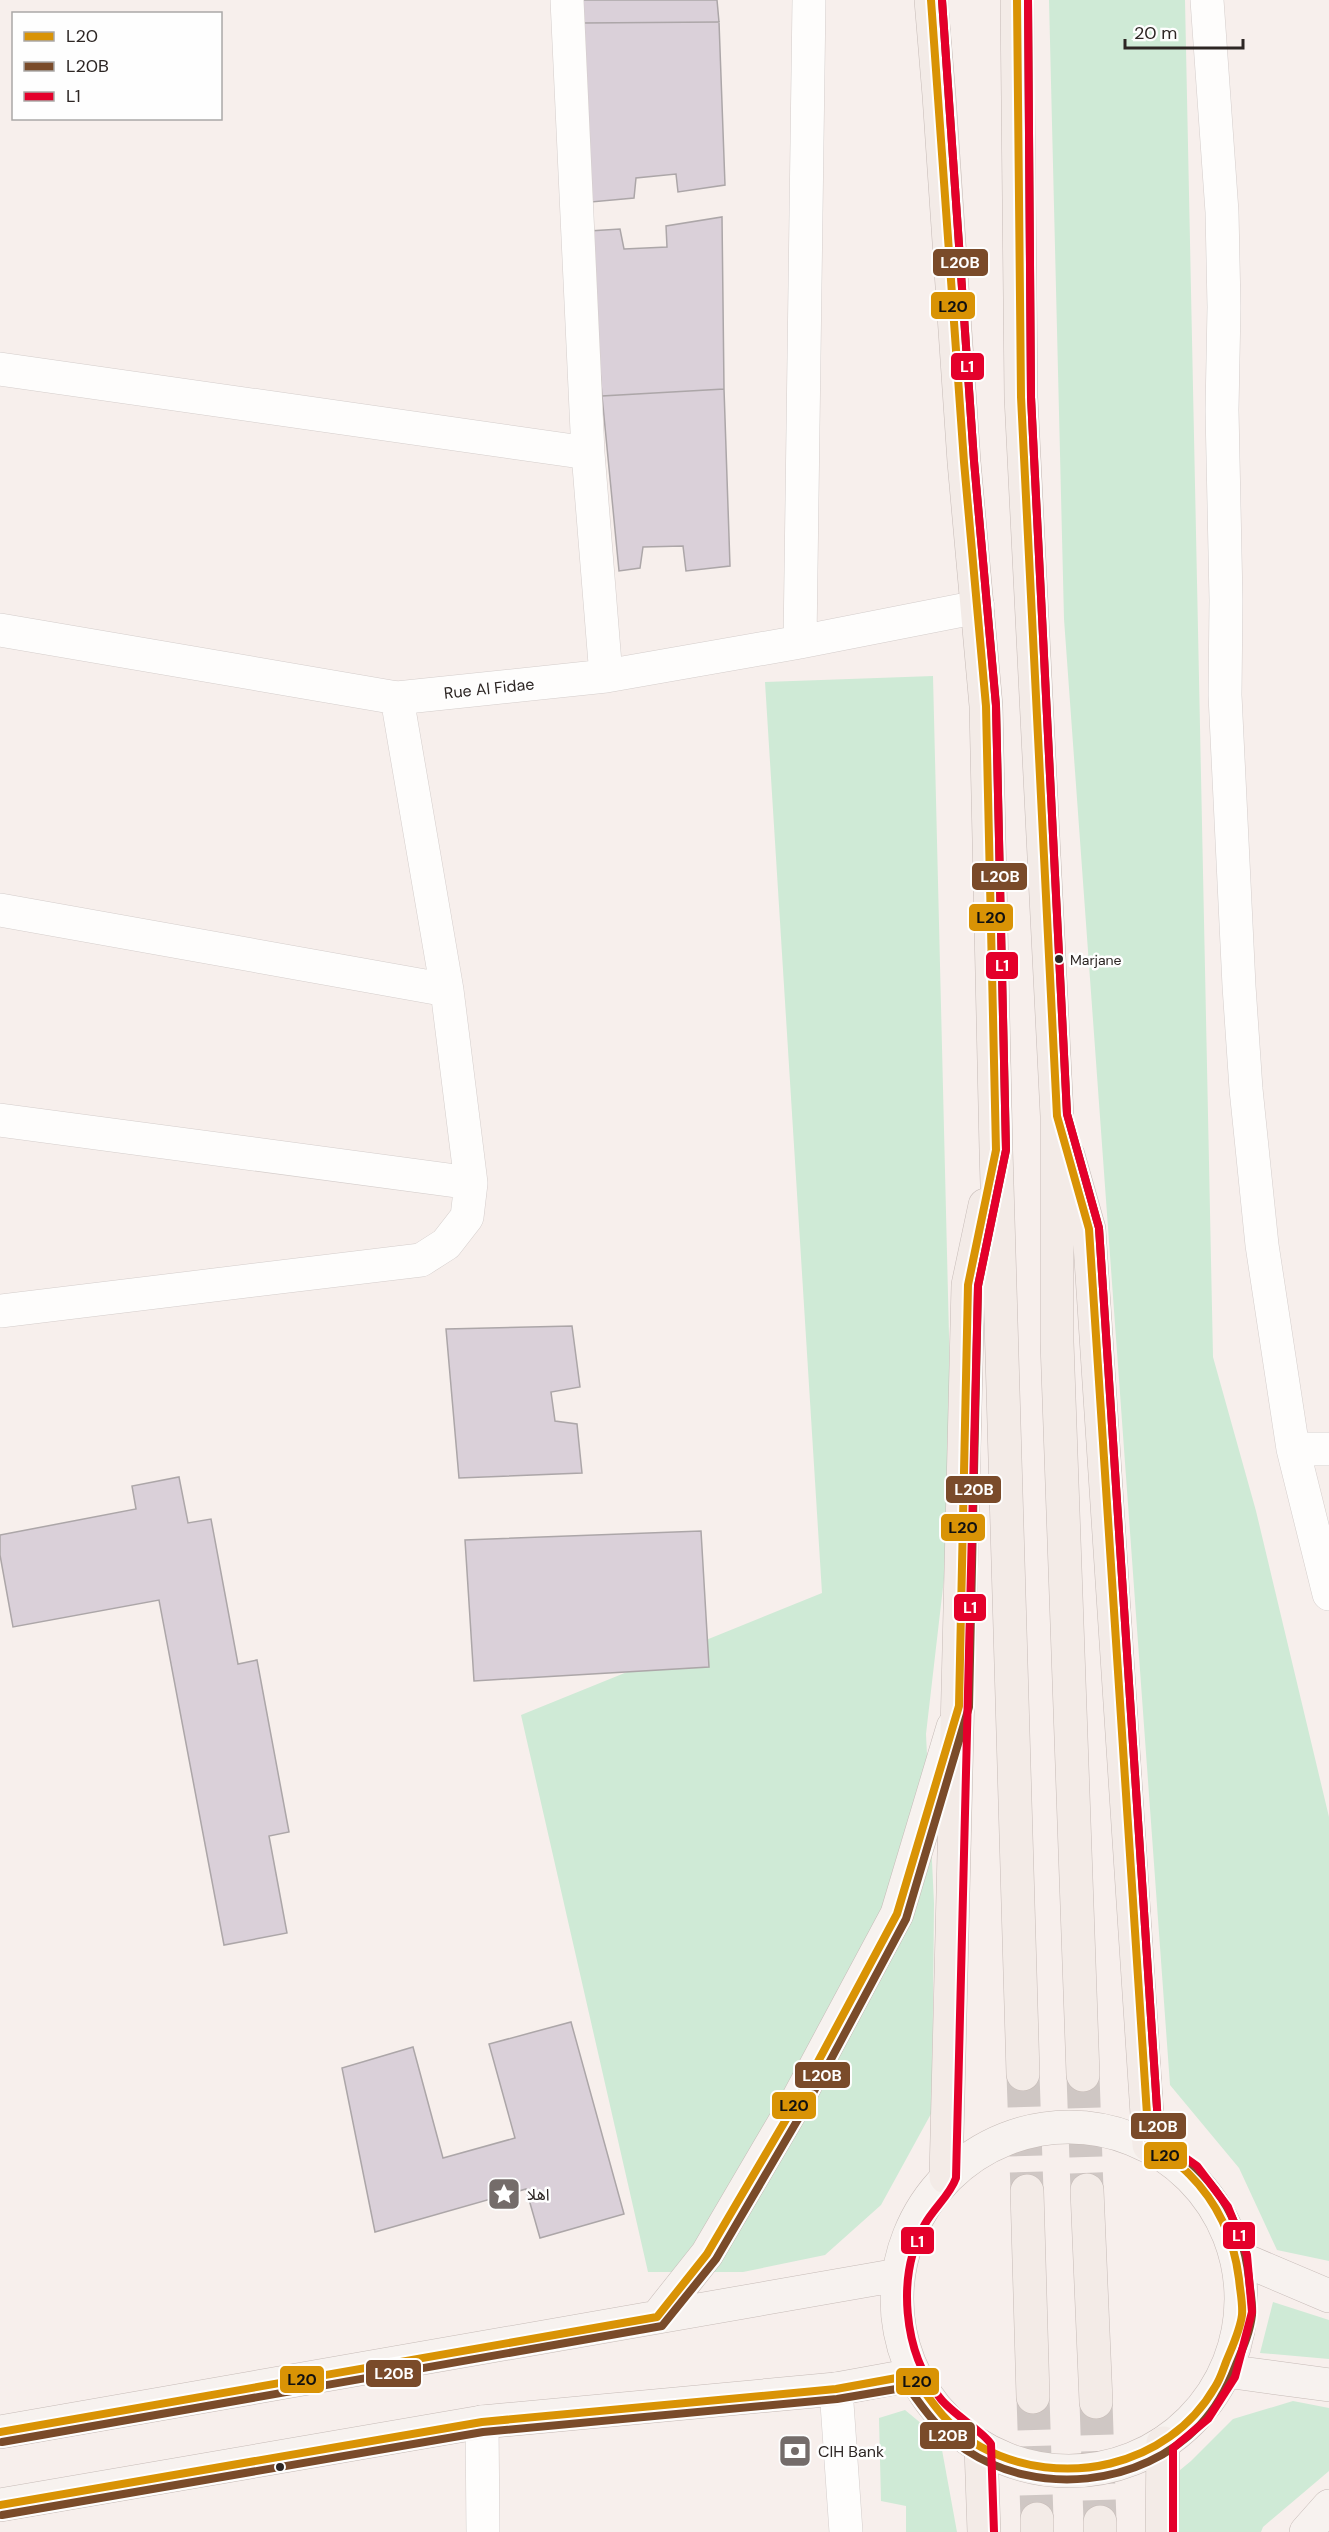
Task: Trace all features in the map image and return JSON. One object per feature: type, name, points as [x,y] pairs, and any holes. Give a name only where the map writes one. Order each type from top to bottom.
[{"type":"highway","points":[[930,0],[939,95],[964,462],[986,706],[996,1150],[1023,2074]]},
{"type":"highway","points":[[1017,0],[1021,397],[1057,1116],[1057,1342],[1083,2075]]},
{"type":"highway","points":[[1057,1116],[1089,1229],[1149,2145]]},
{"type":"highway","points":[[946,2177],[968,1285],[996,1150]]},
{"type":"highway","points":[[1087,2190],[1096,2402]]},
{"type":"highway","points":[[1027,2191],[1033,2397]]},
{"type":"highway","points":[[1162,2532],[1164,2443]]},
{"type":"highway","points":[[981,2448],[984,2532]]},
{"type":"main road","points":[[657,2317],[708,2254],[798,2099],[897,1914],[959,1706]]},
{"type":"main road","points":[[1042,2128],[1097,2128],[1149,2145],[1189,2173],[1219,2211],[1237,2257],[1242,2313],[1226,2371],[1200,2412],[1164,2443],[1120,2463],[1073,2471],[1025,2466],[981,2448],[954,2428],[931,2403],[913,2375],[898,2326],[898,2275],[914,2222],[946,2177],[990,2145],[1042,2128]]},
{"type":"main road","points":[[1237,2257],[1329,2296]]},
{"type":"main road","points":[[0,2432],[898,2275]]},
{"type":"main road","points":[[1226,2371],[1329,2385]]},
{"type":"main road","points":[[0,2505],[482,2422],[836,2389],[913,2375]]},
{"type":"main road","points":[[1306,2532],[1329,2506]]},
{"type":"street","points":[[567,0],[588,453],[606,676]]},
{"type":"street","points":[[801,642],[809,0]]},
{"type":"street","points":[[1207,0],[1222,212],[1225,695],[1239,986],[1254,1185],[1293,1449],[1317,1503],[1329,1594]]},
{"type":"street","points":[[0,369],[588,453]]},
{"type":"street","name":"Rue Al Fidae","points":[[0,630],[397,698],[606,676],[801,642],[978,607]]},
{"type":"street","points":[[0,1311],[421,1260],[446,1244],[467,1217],[471,1183],[447,990],[397,698]]},
{"type":"street","points":[[0,910],[447,990]]},
{"type":"street","points":[[0,1120],[471,1183]]},
{"type":"street","points":[[1293,1449],[1329,1449]]},
{"type":"street","points":[[836,2389],[846,2532]]},
{"type":"street","points":[[482,2422],[483,2532]]},
{"type":"green space","points":[[1049,0],[1185,0],[1213,1357],[1256,1511],[1329,1817],[1329,2261],[1277,2250],[1239,2168],[1170,2085],[1064,619]]},
{"type":"green space","points":[[933,676],[953,1501],[926,1734],[934,1903],[932,2112],[881,2205],[825,2255],[743,2272],[648,2272],[521,1715],[822,1593],[765,682]]},
{"type":"green space","points":[[1273,2302],[1329,2320],[1329,2359],[1260,2353]]},
{"type":"green space","points":[[1293,2401],[1329,2408],[1329,2471],[1263,2527],[1261,2532],[1172,2532],[1174,2475],[1233,2419]]},
{"type":"green space","points":[[905,2410],[940,2439],[957,2532],[906,2532],[906,2506],[881,2501],[879,2418]]},
{"type":"building","points":[[580,0],[717,0],[719,22],[582,23]]},
{"type":"building","points":[[719,22],[725,185],[678,192],[676,174],[636,178],[634,198],[591,202],[582,23]]},
{"type":"building","points":[[722,217],[724,389],[602,396],[589,231],[620,229],[624,249],[667,247],[666,226]]},
{"type":"building","points":[[724,389],[730,566],[686,571],[683,546],[643,547],[640,568],[619,571],[602,396]]},
{"type":"building","points":[[572,1326],[580,1387],[551,1392],[555,1421],[577,1424],[582,1473],[459,1478],[446,1329]]},
{"type":"building","points":[[179,1477],[188,1523],[211,1519],[238,1664],[257,1660],[289,1832],[269,1836],[287,1933],[224,1945],[159,1600],[13,1627],[0,1555],[0,1535],[136,1509],[132,1486]]},
{"type":"building","points":[[701,1531],[709,1667],[474,1681],[465,1540]]},
{"type":"building","points":[[571,2022],[624,2214],[540,2238],[526,2189],[375,2232],[342,2068],[413,2047],[443,2158],[515,2138],[489,2044]]},
{"type":"tunnel","points":[[1023,2074],[1027,2191]]},
{"type":"tunnel","points":[[1083,2075],[1087,2190]]},
{"type":"tunnel","points":[[1033,2397],[1037,2519]]},
{"type":"tunnel","points":[[1096,2402],[1100,2522]]},
{"type":"transit line","name":"L20","points":[[0,2432],[657,2317],[707,2254],[798,2099],[897,1914],[959,1706],[968,1285],[996,1150],[986,706],[964,462],[931,0]]},
{"type":"transit line","name":"L20B","points":[[2,2442],[662,2326],[716,2259],[807,2104],[906,1919],[969,1707],[978,1286],[1006,1150],[996,705],[974,461],[942,0]]},
{"type":"transit line","name":"L1","points":[[942,0],[974,461],[996,706],[1006,1150],[978,1286],[956,2178],[925,2224],[916,2245],[907,2290],[911,2336],[918,2359],[928,2379],[945,2404],[991,2444],[994,2532]]},
{"type":"transit line","name":"L20","points":[[0,2505],[482,2422],[836,2389],[913,2375],[951,2424],[981,2447],[1012,2460],[1045,2467],[1078,2468],[1110,2464],[1141,2453],[1170,2437],[1195,2415],[1221,2375],[1238,2333],[1242,2315],[1237,2264],[1229,2236],[1216,2209],[1199,2185],[1180,2166],[1149,2145],[1089,1229],[1057,1116],[1021,397],[1017,0]]},
{"type":"transit line","name":"L20B","points":[[2,2515],[483,2432],[837,2399],[908,2387],[949,2437],[966,2450],[994,2465],[1024,2475],[1056,2479],[1088,2478],[1119,2473],[1149,2462],[1176,2446],[1211,2412],[1232,2375],[1251,2322],[1252,2310],[1249,2279],[1239,2235],[1221,2198],[1209,2182],[1178,2152],[1159,2139],[1099,1228],[1067,1114],[1031,397],[1028,0]]},
{"type":"transit line","name":"L1","points":[[1028,0],[1031,397],[1067,1114],[1099,1228],[1159,2139],[1197,2166],[1228,2207],[1247,2255],[1252,2312],[1235,2377],[1208,2419],[1173,2448],[1173,2532]]},
{"type":"place","name":"Marjane","points":[[1059,959]]},
{"type":"place","name":"اهلا","points":[[504,2194]]},
{"type":"place","name":"CIH Bank","points":[[795,2451]]}]
